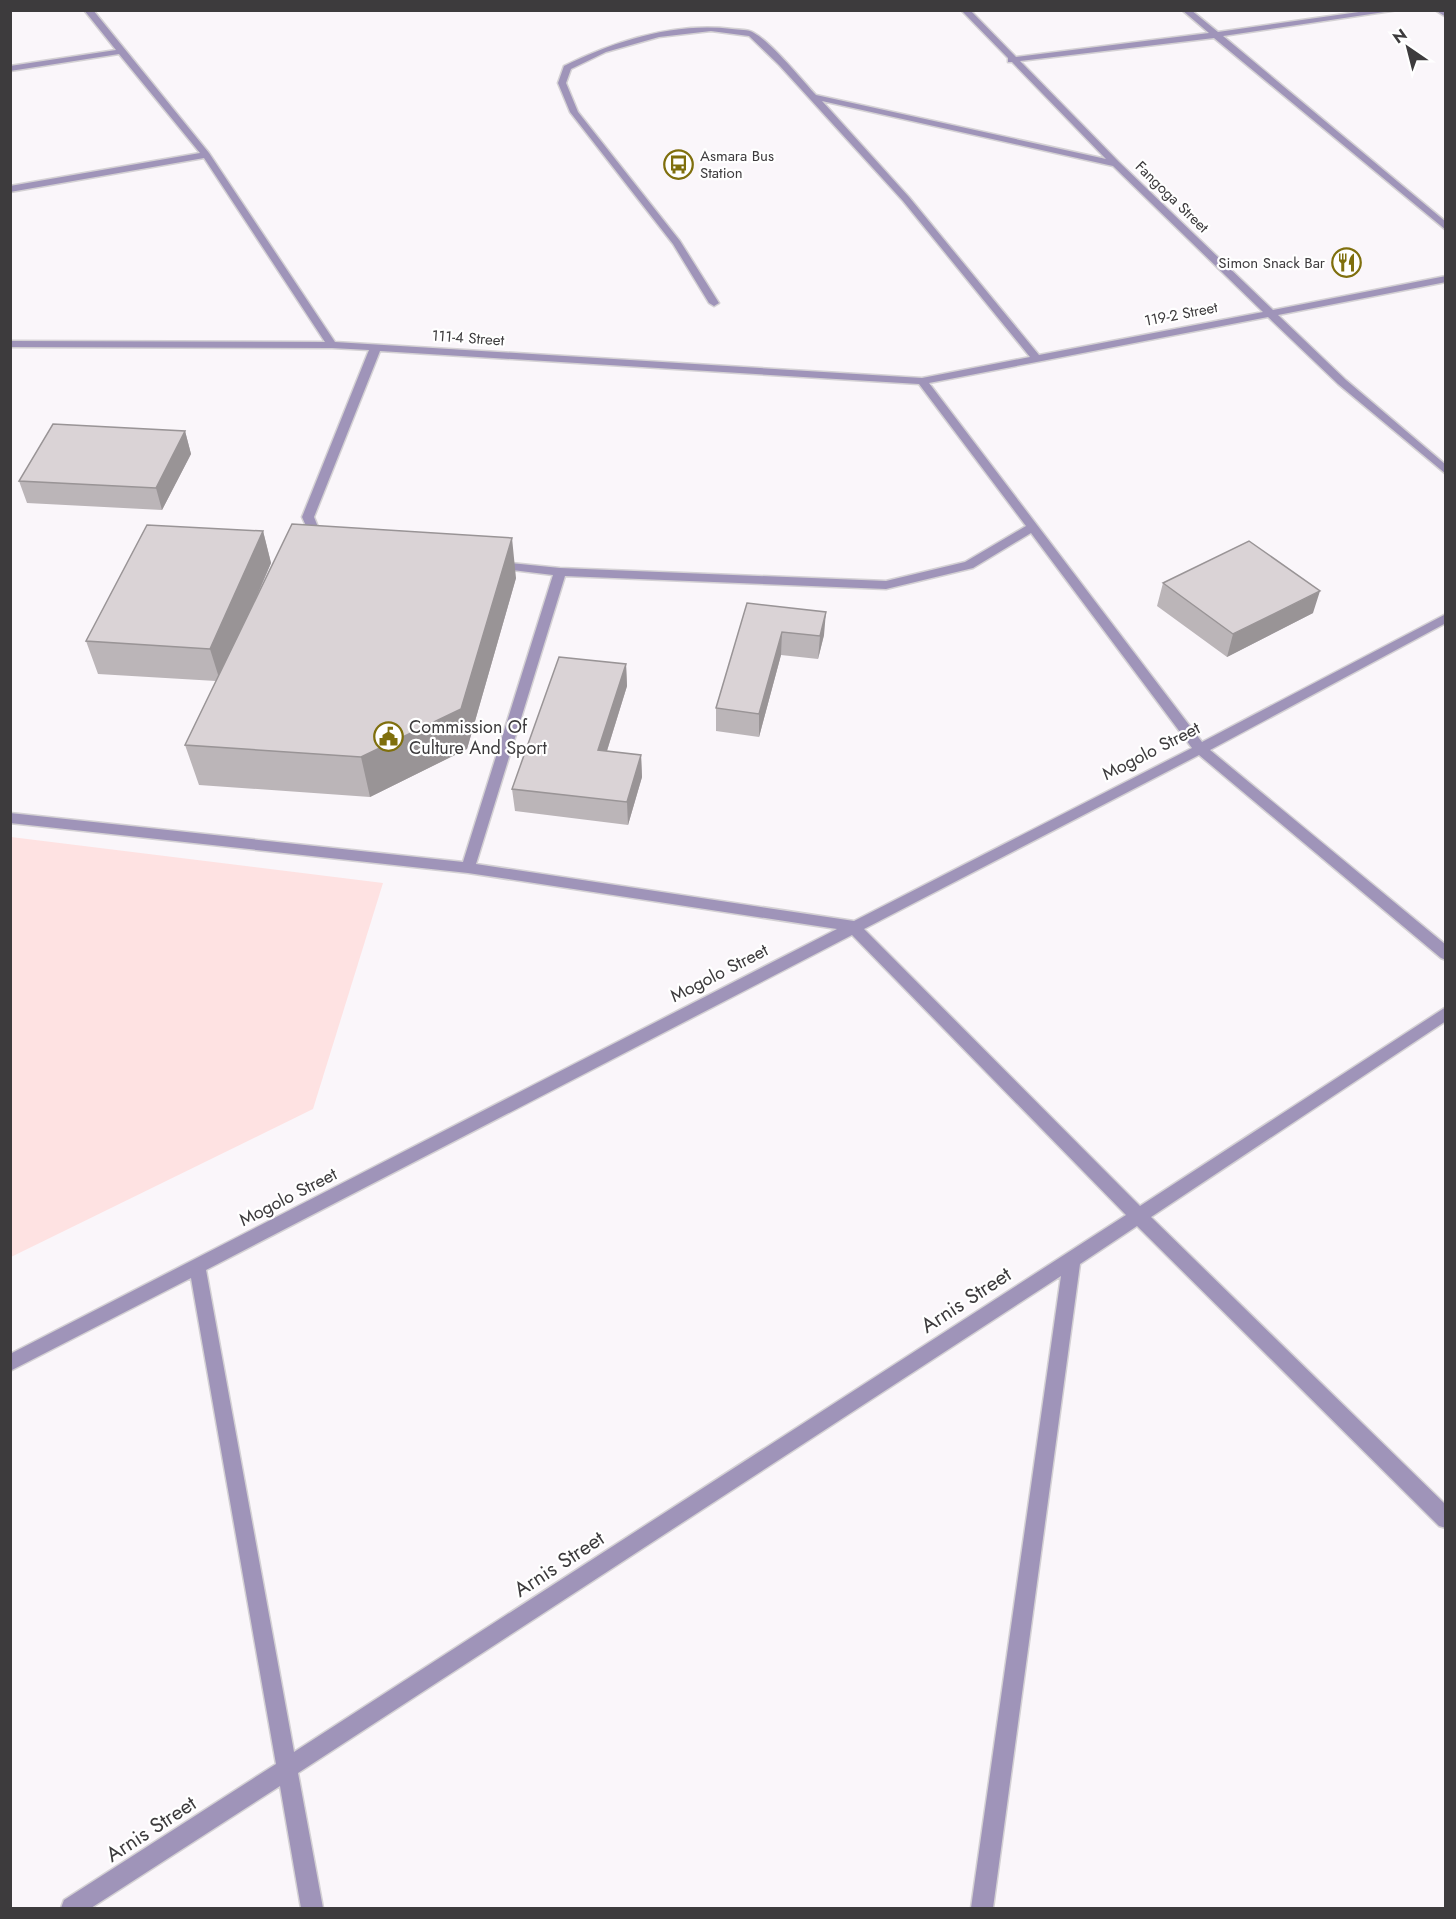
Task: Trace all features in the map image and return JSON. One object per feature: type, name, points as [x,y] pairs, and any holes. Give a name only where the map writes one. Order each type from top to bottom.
[{"type":"street","points":[[88,10],[206,155],[332,345]]},
{"type":"street","name":"Fangoga Street","points":[[965,10],[1011,60],[1116,164],[1342,382],[1446,471]]},
{"type":"street","points":[[1186,10],[1446,227]]},
{"type":"street","points":[[1011,60],[1216,36],[1394,10]]},
{"type":"street","points":[[1438,10],[1446,15]]},
{"type":"street","points":[[714,303],[677,243],[574,112],[562,83],[567,68],[603,50],[659,35],[711,29],[750,34],[814,97],[906,199],[1036,358]]},
{"type":"street","points":[[10,69],[122,51]]},
{"type":"street","points":[[814,97],[1116,164]]},
{"type":"street","points":[[10,189],[206,155]]},
{"type":"street","name":"119-2 Street","points":[[922,381],[1446,279]]},
{"type":"street","name":"111-4 Street","points":[[10,344],[332,345],[922,381]]},
{"type":"street","points":[[332,541],[315,534],[308,517],[376,347]]},
{"type":"street","points":[[922,381],[1200,749],[1446,954]]},
{"type":"street","points":[[479,562],[560,572],[886,585],[969,564],[1033,527]]},
{"type":"street","points":[[468,868],[560,572]]},
{"type":"street","name":"Mogolo Street","points":[[10,1363],[852,926],[1200,749],[1446,618]]},
{"type":"street","points":[[10,818],[468,868],[852,926],[1139,1217],[1446,1519]]},
{"type":"street","name":"Arnis Street","points":[[72,1908],[1139,1217],[1446,1013]]},
{"type":"street","points":[[982,1908],[1072,1260]]},
{"type":"street","points":[[197,1266],[312,1908]]},
{"type":"shaded area","points":[[11,837],[383,883],[313,1109],[11,1257]]},
{"type":"building","points":[[53,424],[185,431],[156,488],[19,481]]},
{"type":"building","points":[[292,524],[512,538],[461,709],[361,757],[185,745]]},
{"type":"building","points":[[147,525],[263,531],[210,649],[86,641]]},
{"type":"building","points":[[1249,541],[1320,591],[1233,634],[1163,583]]},
{"type":"building","points":[[747,603],[826,612],[820,636],[782,632],[759,714],[716,708]]},
{"type":"building","points":[[559,657],[626,664],[598,750],[641,755],[627,802],[512,789]]},
{"type":"place","name":"Asmara Bus Station","points":[[679,165]]},
{"type":"place","name":"Simon Snack Bar","points":[[1346,263]]},
{"type":"place","name":"Commission Of Culture And Sport","points":[[388,737]]}]
